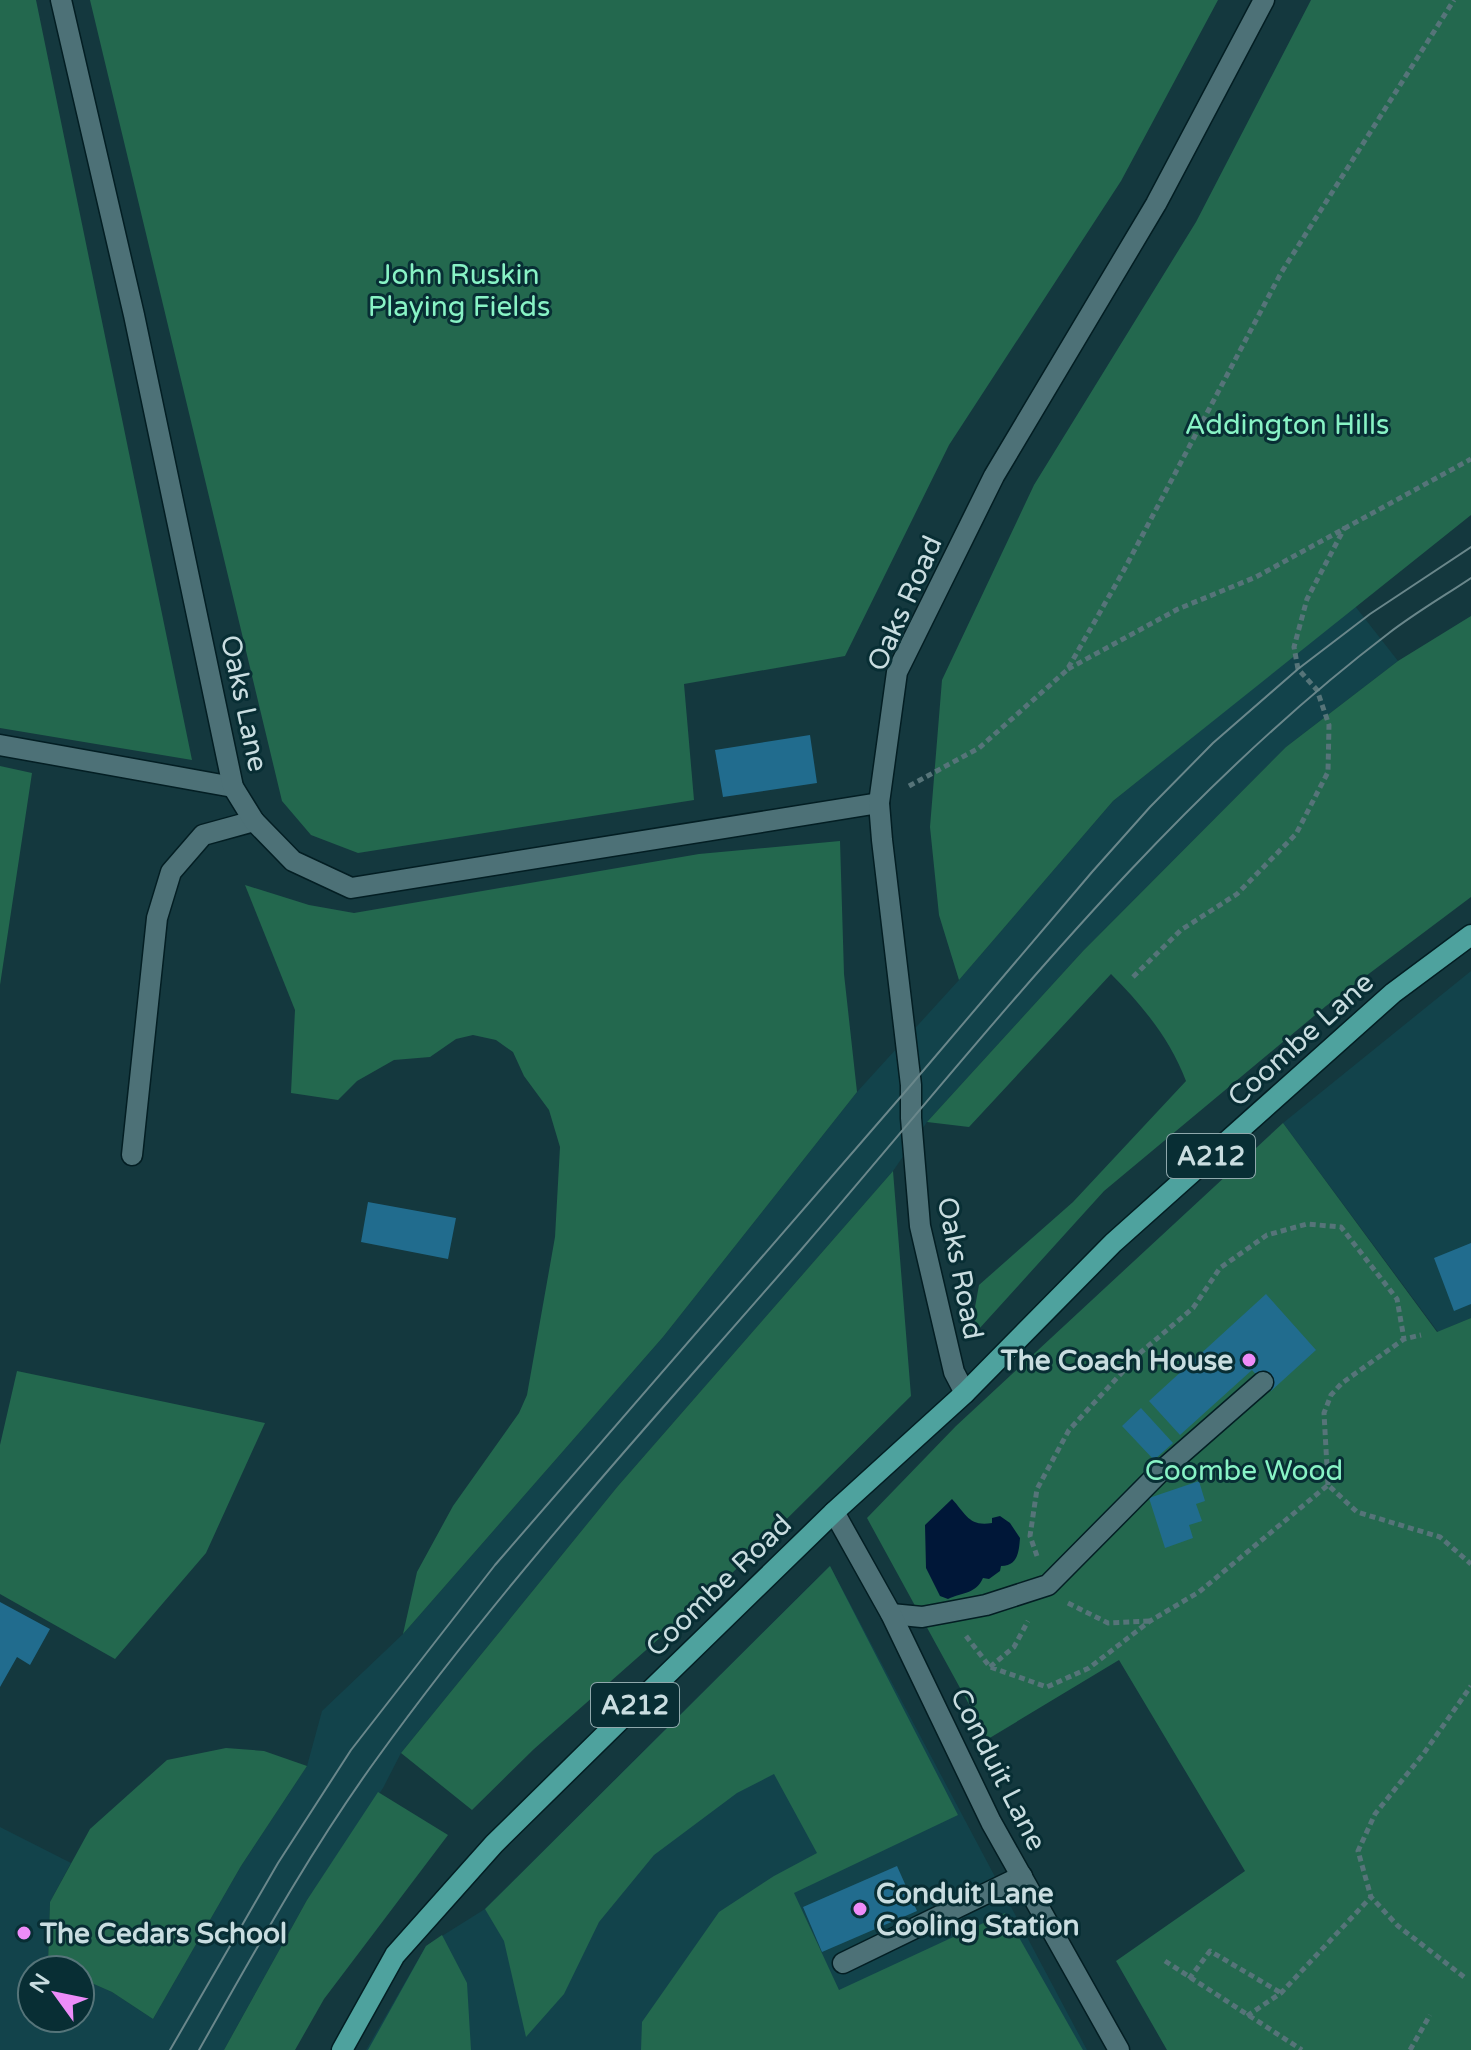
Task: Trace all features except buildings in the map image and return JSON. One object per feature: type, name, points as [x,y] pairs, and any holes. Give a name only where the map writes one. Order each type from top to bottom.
[{"type":"main road","name":"Coombe Lane","points":[[965,1393],[1113,1243],[1393,993],[1471,935]]},
{"type":"main road","name":"Coombe Road","points":[[342,2050],[395,1955],[484,1855],[834,1512],[965,1393]]},
{"type":"street","name":"Oaks Lane","points":[[61,0],[134,315],[233,787],[254,821],[293,861],[351,888],[879,803]]},
{"type":"street","name":"Oaks Road","points":[[965,1393],[954,1372],[920,1226],[911,1085],[879,803],[897,672],[994,476],[1156,204],[1264,0]]},
{"type":"street","points":[[0,745],[233,787]]},
{"type":"street","points":[[132,1155],[157,918],[171,872],[203,835],[254,821]]},
{"type":"street","points":[[891,1614],[922,1617],[986,1605],[1048,1585],[1159,1473],[1263,1382]]},
{"type":"street","name":"Conduit Lane","points":[[834,1512],[891,1614],[991,1822],[1119,2050]]},
{"type":"street","points":[[843,1963],[1022,1876]]},
{"type":"path","points":[[1067,670],[1124,570],[1281,273],[1454,0]]},
{"type":"path","points":[[879,803],[979,748],[1067,670],[1178,609],[1256,577],[1471,459]]},
{"type":"path","points":[[1133,977],[1181,930],[1237,894],[1296,834],[1328,772],[1329,725],[1317,690],[1298,669],[1294,647],[1307,599],[1345,527]]},
{"type":"path","points":[[1150,1621],[1108,1623],[1067,1603],[1048,1585],[1030,1536],[1037,1489],[1069,1430],[1140,1353],[1193,1308],[1220,1268],[1267,1235],[1307,1224],[1341,1227],[1397,1299],[1404,1339]]},
{"type":"path","points":[[1421,1335],[1404,1339],[1342,1383],[1331,1395],[1324,1413],[1328,1485],[1357,1512],[1440,1537],[1471,1564]]},
{"type":"path","points":[[949,1612],[990,1667],[1047,1687],[1089,1668],[1150,1621],[1199,1592],[1328,1485]]},
{"type":"path","points":[[990,1667],[1014,1647],[1048,1585]]},
{"type":"path","points":[[1464,1977],[1398,1926],[1371,1897],[1358,1851],[1375,1814],[1424,1753],[1471,1686]]},
{"type":"path","points":[[1247,2016],[1281,1993],[1371,1897]]},
{"type":"path","points":[[1189,1979],[1210,1951],[1281,1993]]},
{"type":"path","points":[[1165,1961],[1302,2050]]},
{"type":"path","points":[[1410,2050],[1430,2015]]},
{"type":"shaded area","points":[[1355,606],[1398,661],[1286,747],[1083,951],[927,1122],[893,1171],[618,1486],[401,1753],[383,1788],[307,1900],[224,2050],[0,2050],[0,1827],[71,1863],[50,1902],[48,1954],[16,1954],[16,2034],[96,2034],[96,1985],[153,2019],[241,1866],[307,1766],[322,1711],[403,1634],[663,1337],[857,1092],[959,980],[1113,801]]},
{"type":"shaded area","points":[[1471,971],[1471,1318],[1438,1332],[1283,1123]]},
{"type":"shaded area","points":[[952,1499],[969,1518],[978,1523],[992,1523],[992,1518],[1000,1516],[1010,1523],[1020,1538],[1014,1561],[1001,1566],[1000,1571],[989,1579],[983,1578],[973,1590],[948,1599],[940,1596],[926,1568],[925,1525]]},
{"type":"shaded area","points":[[830,1566],[1087,2050],[366,2050],[426,1946],[485,1909]]},
{"type":"green space","points":[[0,0],[36,0],[192,760],[0,728]]},
{"type":"green space","name":"John Ruskin Playing Fields","points":[[90,0],[1218,0],[1121,181],[949,445],[845,656],[684,684],[694,800],[358,853],[311,835],[282,801]]},
{"type":"green space","name":"Addington Hills","points":[[1311,0],[1471,0],[1471,515],[1113,801],[959,980],[939,915],[930,827],[942,680],[1034,485],[1196,222]]},
{"type":"green space","points":[[1471,616],[1471,897],[1326,1006],[1104,1191],[969,1340],[979,1285],[1073,1202],[1186,1081],[1172,1051],[1154,1024],[1111,974],[969,1127],[927,1122],[1083,951],[1286,747],[1398,661]]},
{"type":"green space","points":[[0,766],[32,773],[0,985]]},
{"type":"green space","points":[[840,841],[844,974],[857,1092],[663,1337],[403,1634],[417,1572],[453,1506],[519,1413],[527,1395],[555,1237],[560,1147],[549,1110],[524,1076],[513,1052],[496,1040],[473,1035],[456,1039],[430,1057],[394,1060],[357,1081],[338,1100],[291,1093],[295,1010],[245,885],[309,905],[354,913],[699,854]]},
{"type":"green space","name":"Coombe Wood","points":[[1283,1123],[1437,1332],[1471,1318],[1471,2050],[1167,2050],[1116,1961],[1245,1871],[1119,1660],[988,1739],[867,1518],[956,1426]]},
{"type":"green space","points":[[893,1171],[911,1396],[722,1583],[534,1749],[472,1810],[401,1753],[618,1486]]},
{"type":"green space","points":[[17,1371],[265,1423],[206,1553],[115,1659],[0,1594],[0,1445]]},
{"type":"green space","points":[[830,1566],[958,1815],[794,1893],[839,1990],[1005,1913],[1083,2050],[641,2050],[642,2022],[719,1912],[774,1876],[817,1853],[774,1774],[737,1793],[654,1855],[599,1922],[564,1994],[526,2037],[504,1941],[485,1909]]},
{"type":"green space","points":[[226,1748],[264,1751],[307,1766],[241,1866],[153,2019],[96,1985],[96,1954],[48,1954],[50,1902],[90,1829],[167,1760]]},
{"type":"green space","points":[[378,1792],[448,1835],[324,1999],[295,2050],[224,2050],[307,1900]]},
{"type":"green space","points":[[442,1935],[467,1983],[471,2050],[368,2050],[426,1946]]},
{"type":"tram line","points":[[170,2050],[278,1863],[351,1750],[495,1565],[1092,872],[1213,743],[1298,669],[1370,614],[1471,547]]},
{"type":"tram line","points":[[199,2050],[284,1901],[330,1828],[427,1691],[583,1499],[800,1251],[1008,1006],[1151,848],[1227,773],[1306,701],[1389,633],[1471,578]]},
{"type":"place","name":"The Coach House","points":[[1249,1360]]},
{"type":"place","name":"Conduit Lane Cooling Station","points":[[860,1909]]},
{"type":"place","name":"The Cedars School","points":[[24,1933]]}]
